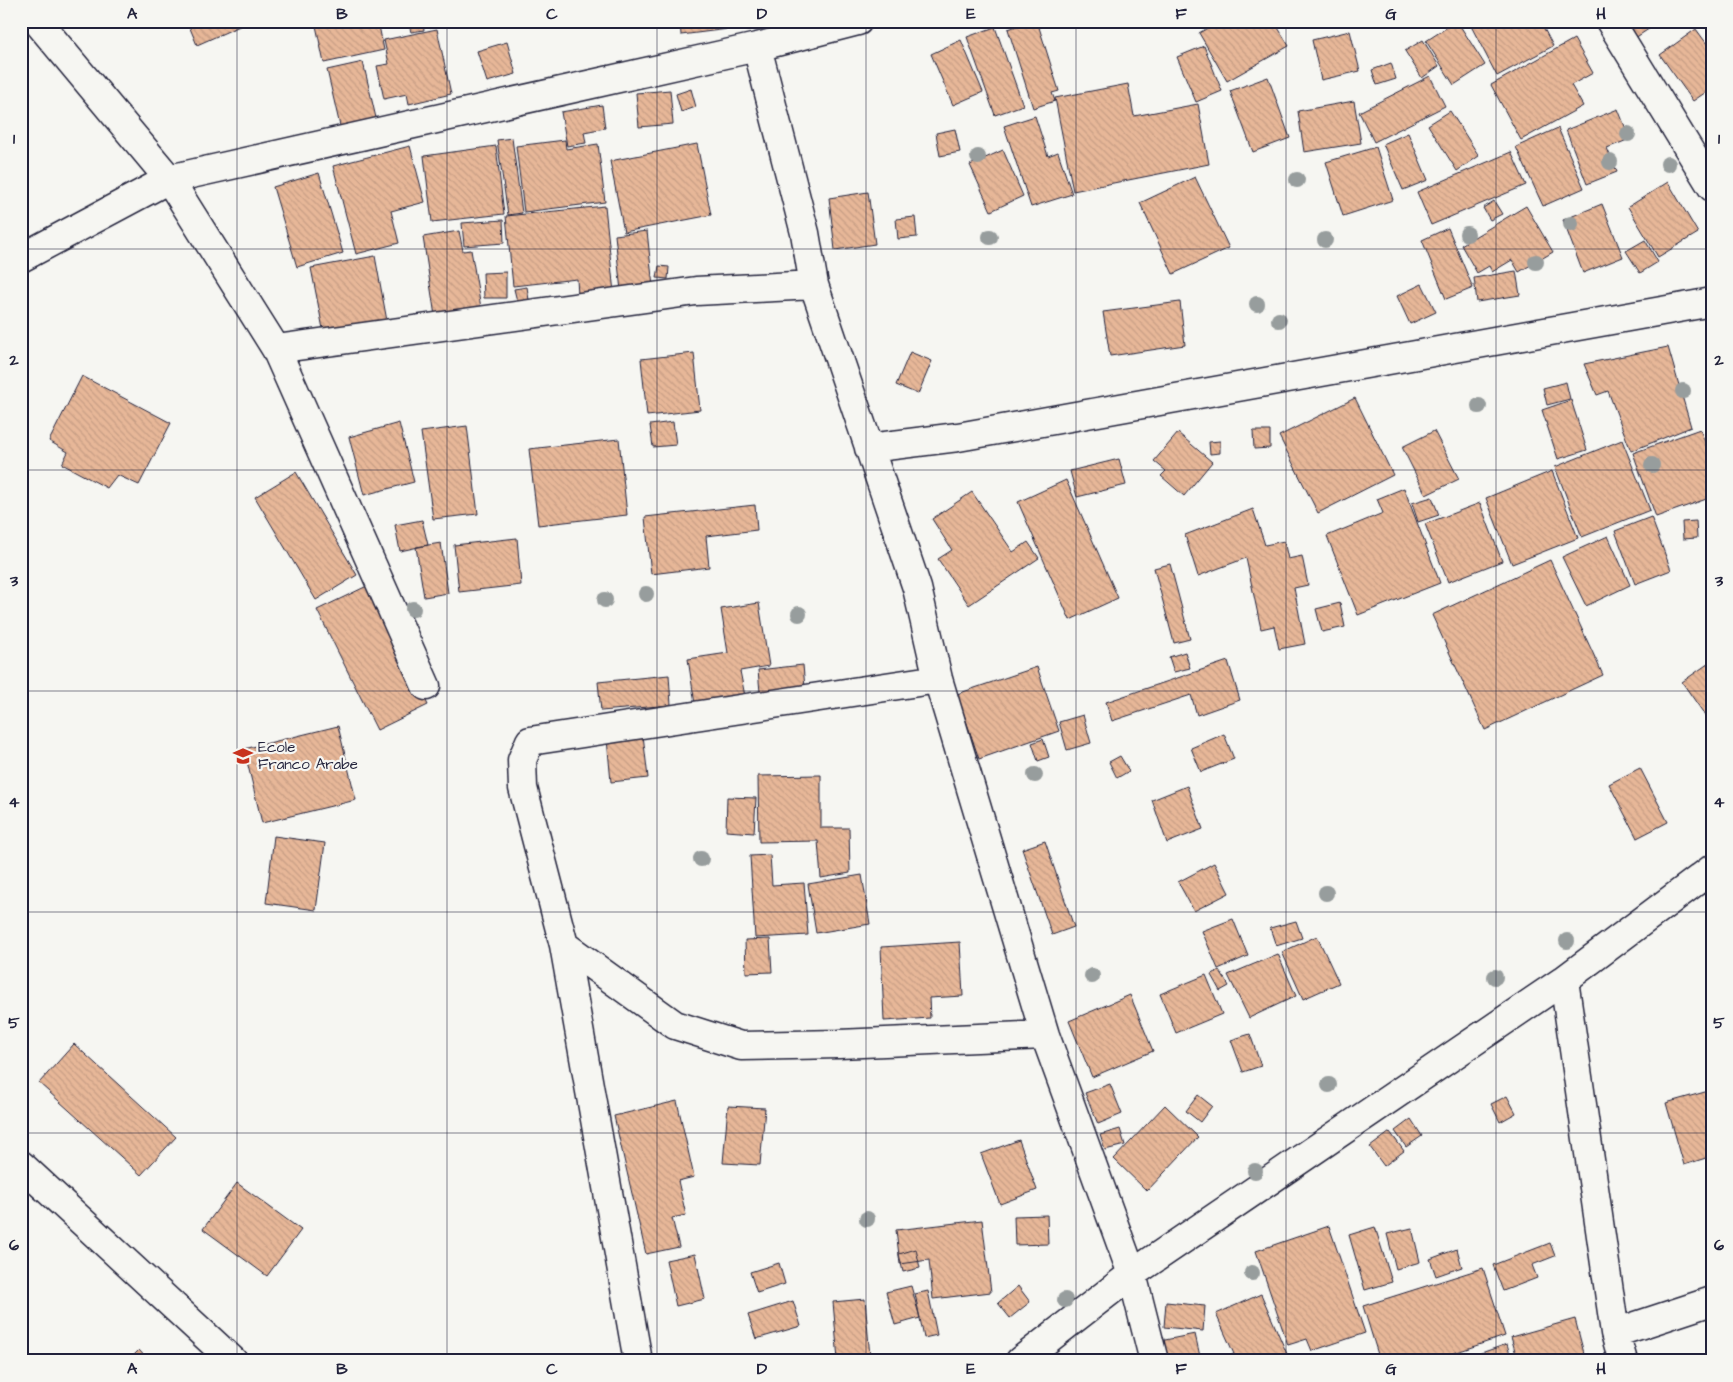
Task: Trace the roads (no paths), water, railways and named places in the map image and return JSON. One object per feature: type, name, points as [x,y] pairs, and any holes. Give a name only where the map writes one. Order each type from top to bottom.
[{"type":"street","points":[[37,21],[168,179],[276,349],[426,686]]},
{"type":"street","points":[[21,258],[168,179],[757,47],[858,21]]},
{"type":"street","points":[[1610,21],[1712,187]]},
{"type":"street","points":[[757,47],[805,233],[814,285],[917,588],[938,679],[1045,1035],[1132,1274],[1154,1361]]},
{"type":"street","points":[[276,349],[696,292],[814,285]]},
{"type":"street","points":[[869,448],[958,437],[1712,302]]},
{"type":"street","points":[[638,1361],[564,945],[523,788],[522,760],[530,741],[938,679]]},
{"type":"street","points":[[1020,1361],[1132,1274],[1564,980],[1712,869]]},
{"type":"street","points":[[564,945],[675,1024],[741,1046],[839,1044],[1045,1035]]},
{"type":"street","points":[[1564,980],[1614,1333],[1623,1361]]},
{"type":"street","points":[[21,1165],[233,1361]]},
{"type":"street","points":[[1614,1333],[1712,1301]]},
{"type":"place","name":"Ecole Franco Arabe","points":[[243,756]]}]
